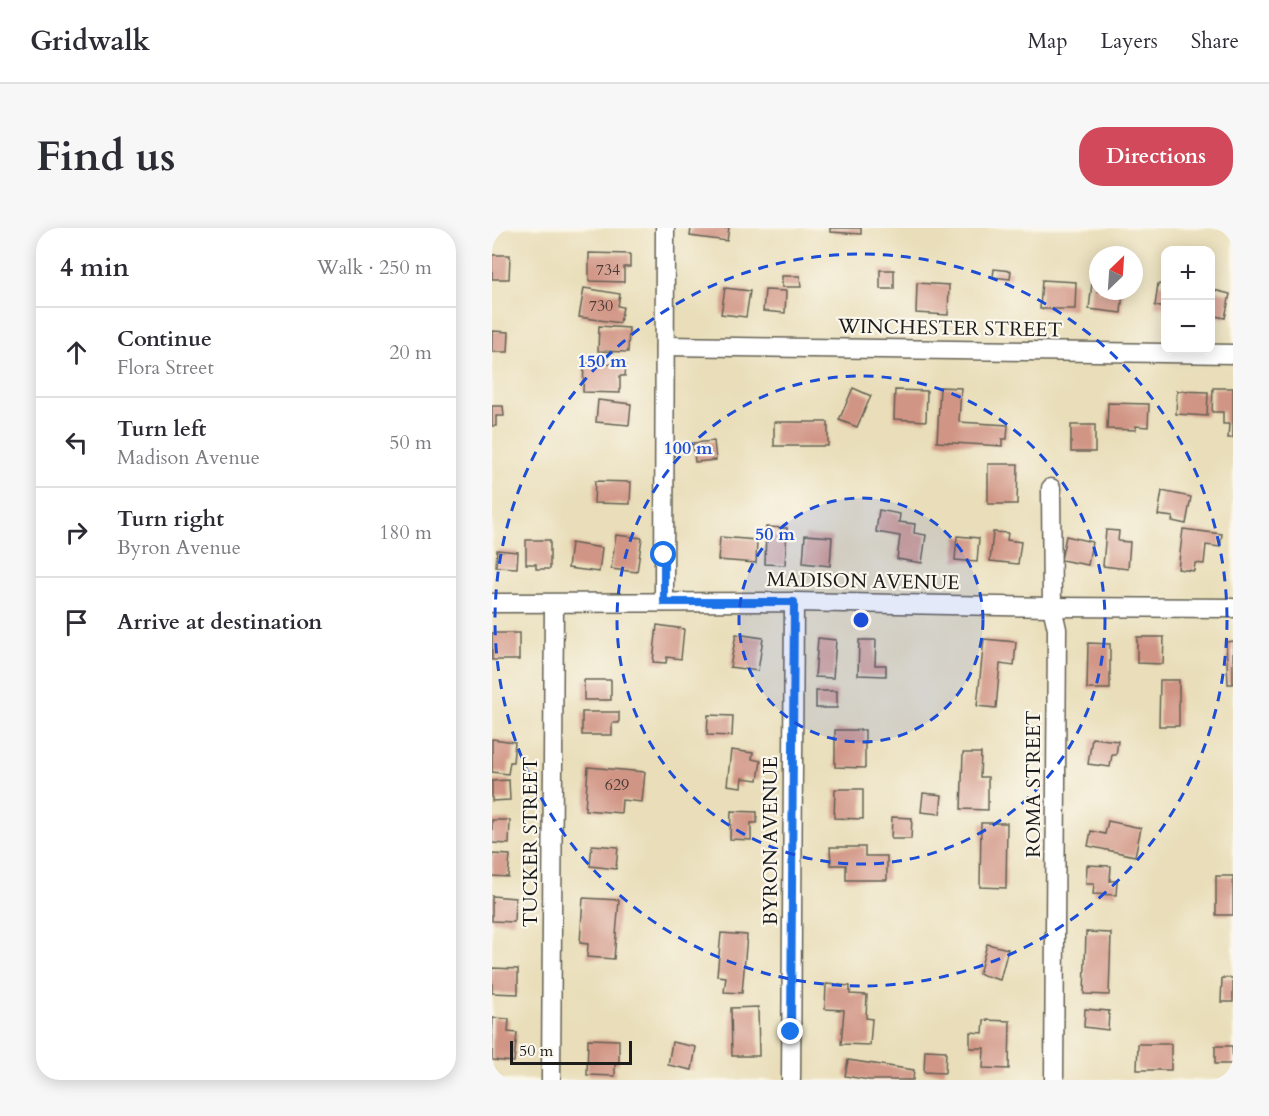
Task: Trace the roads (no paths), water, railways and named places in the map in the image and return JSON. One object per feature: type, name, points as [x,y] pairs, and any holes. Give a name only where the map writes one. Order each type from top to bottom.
[{"type":"street","points":[[664,602],[665,228]]},
{"type":"street","name":"WINCHESTER STREET","points":[[665,346],[1233,354]]},
{"type":"street","name":"ROMA STREET","points":[[1051,488],[1052,607],[1057,629],[1054,1080]]},
{"type":"street","name":"MADISON AVENUE","points":[[492,603],[794,602],[1233,608]]},
{"type":"street","name":"BYRON AVENUE","points":[[791,1080],[794,602]]},
{"type":"street","name":"TUCKER STREET","points":[[551,1080],[554,604]]}]
